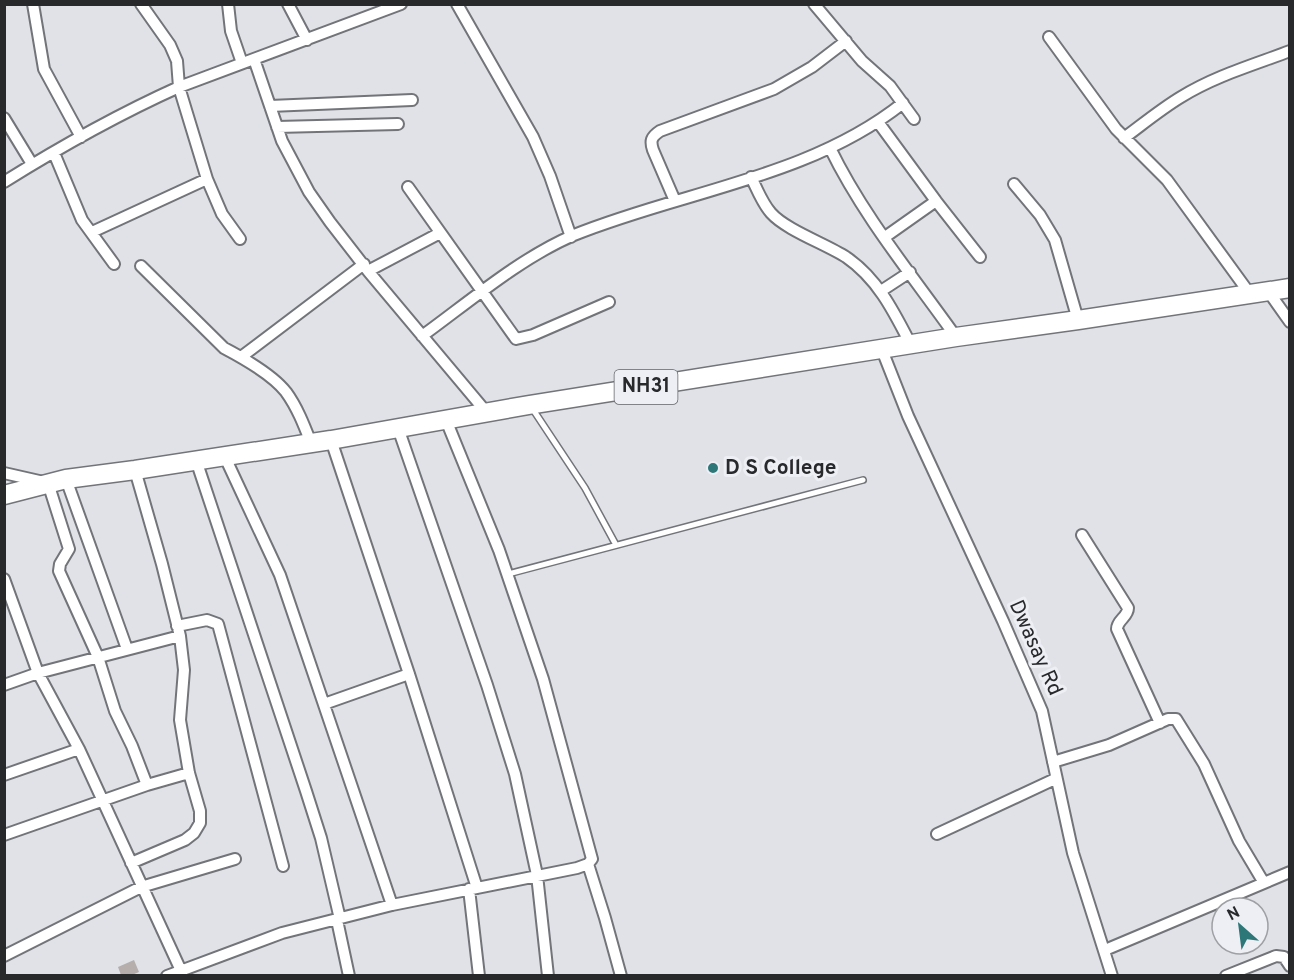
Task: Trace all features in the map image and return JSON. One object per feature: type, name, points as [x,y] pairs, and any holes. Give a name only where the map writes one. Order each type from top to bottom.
[{"type":"highway","name":"NH31","points":[[4,495],[57,481],[331,440],[529,405],[956,337],[1290,288]]},
{"type":"street","points":[[33,4],[44,69],[81,137]]},
{"type":"street","points":[[141,4],[170,45],[177,62],[179,87],[207,179],[222,214],[240,240]]},
{"type":"street","points":[[228,4],[231,31],[242,63]]},
{"type":"street","points":[[288,4],[307,40]]},
{"type":"street","points":[[4,182],[81,137],[179,87],[401,4]]},
{"type":"street","points":[[457,4],[533,137],[550,176],[571,237]]},
{"type":"street","points":[[814,4],[862,61],[890,86],[914,119]]},
{"type":"street","points":[[1049,37],[1124,138],[1167,180],[1250,294]]},
{"type":"street","points":[[675,201],[653,150],[651,142],[653,136],[660,131],[774,88],[812,67],[846,42]]},
{"type":"street","points":[[1124,138],[1167,106],[1195,89],[1215,79],[1290,51]]},
{"type":"street","points":[[254,59],[277,127],[309,192],[366,267],[487,413]]},
{"type":"street","points":[[270,106],[412,100]]},
{"type":"street","points":[[422,336],[521,265],[571,237],[623,216],[751,177],[830,148],[878,122],[903,103]]},
{"type":"street","points":[[4,118],[32,165]]},
{"type":"street","points":[[878,122],[980,256]]},
{"type":"street","points":[[277,127],[398,124]]},
{"type":"street","points":[[830,148],[854,193],[956,337]]},
{"type":"street","points":[[54,153],[82,220],[114,264]]},
{"type":"street","points":[[751,177],[772,214],[785,225],[847,258],[872,280],[881,291],[911,345]]},
{"type":"street","points":[[92,232],[207,179]]},
{"type":"street","points":[[1014,184],[1040,214],[1055,240],[1078,320]]},
{"type":"street","points":[[408,187],[516,339],[533,335],[609,302]]},
{"type":"street","points":[[885,237],[936,201]]},
{"type":"street","points":[[240,357],[366,267],[440,233]]},
{"type":"street","points":[[141,266],[224,348],[240,357],[284,390],[293,402],[311,443]]},
{"type":"street","points":[[881,291],[910,272]]},
{"type":"street","points":[[1268,291],[1290,322]]},
{"type":"street","name":"Dwasay Rd","points":[[882,350],[908,416],[1042,711],[1055,779],[1073,853],[1112,975]]},
{"type":"street","points":[[166,975],[182,972],[282,933],[392,905],[588,864],[592,859],[543,679],[508,574],[446,420]]},
{"type":"street","points":[[398,428],[501,729],[514,774],[537,875],[548,975]]},
{"type":"street","points":[[331,440],[409,674],[473,889],[479,975]]},
{"type":"street","points":[[224,455],[280,575],[392,905]]},
{"type":"street","points":[[196,460],[321,838],[349,975]]},
{"type":"street","points":[[131,863],[185,840],[194,833],[200,823],[200,811],[189,773],[180,720],[184,670],[178,631],[162,564],[135,470]]},
{"type":"street","points":[[4,473],[57,481]]},
{"type":"street","points":[[57,481],[127,649]]},
{"type":"street","points":[[57,481],[69,549],[60,564],[59,571],[98,657],[115,711],[147,785]]},
{"type":"street","points":[[1082,535],[1128,608],[1126,615],[1118,624],[1118,629],[1160,723]]},
{"type":"street","points":[[4,579],[9,605],[38,673],[79,749],[182,972]]},
{"type":"street","points":[[4,685],[38,673],[127,649],[207,620],[218,624],[284,867]]},
{"type":"street","points":[[324,704],[409,674]]},
{"type":"street","points":[[1053,762],[1101,748],[1173,718],[1180,724],[1204,764],[1239,841],[1264,883]]},
{"type":"street","points":[[4,775],[79,749]]},
{"type":"street","points":[[4,835],[147,785],[189,773]]},
{"type":"street","points":[[937,834],[1055,779]]},
{"type":"street","points":[[4,956],[141,887],[235,859]]},
{"type":"street","points":[[588,864],[603,908],[621,975]]},
{"type":"street","points":[[1105,950],[1290,872]]},
{"type":"street","points":[[1226,975],[1276,956],[1284,957],[1290,966]]},
{"type":"lane","points":[[529,405],[585,488],[616,545]]},
{"type":"lane","points":[[508,574],[863,480]]},
{"type":"building","points":[[134,960],[139,972],[132,975],[121,975],[118,967]]},
{"type":"place","name":"D S College","points":[[713,468]]}]
